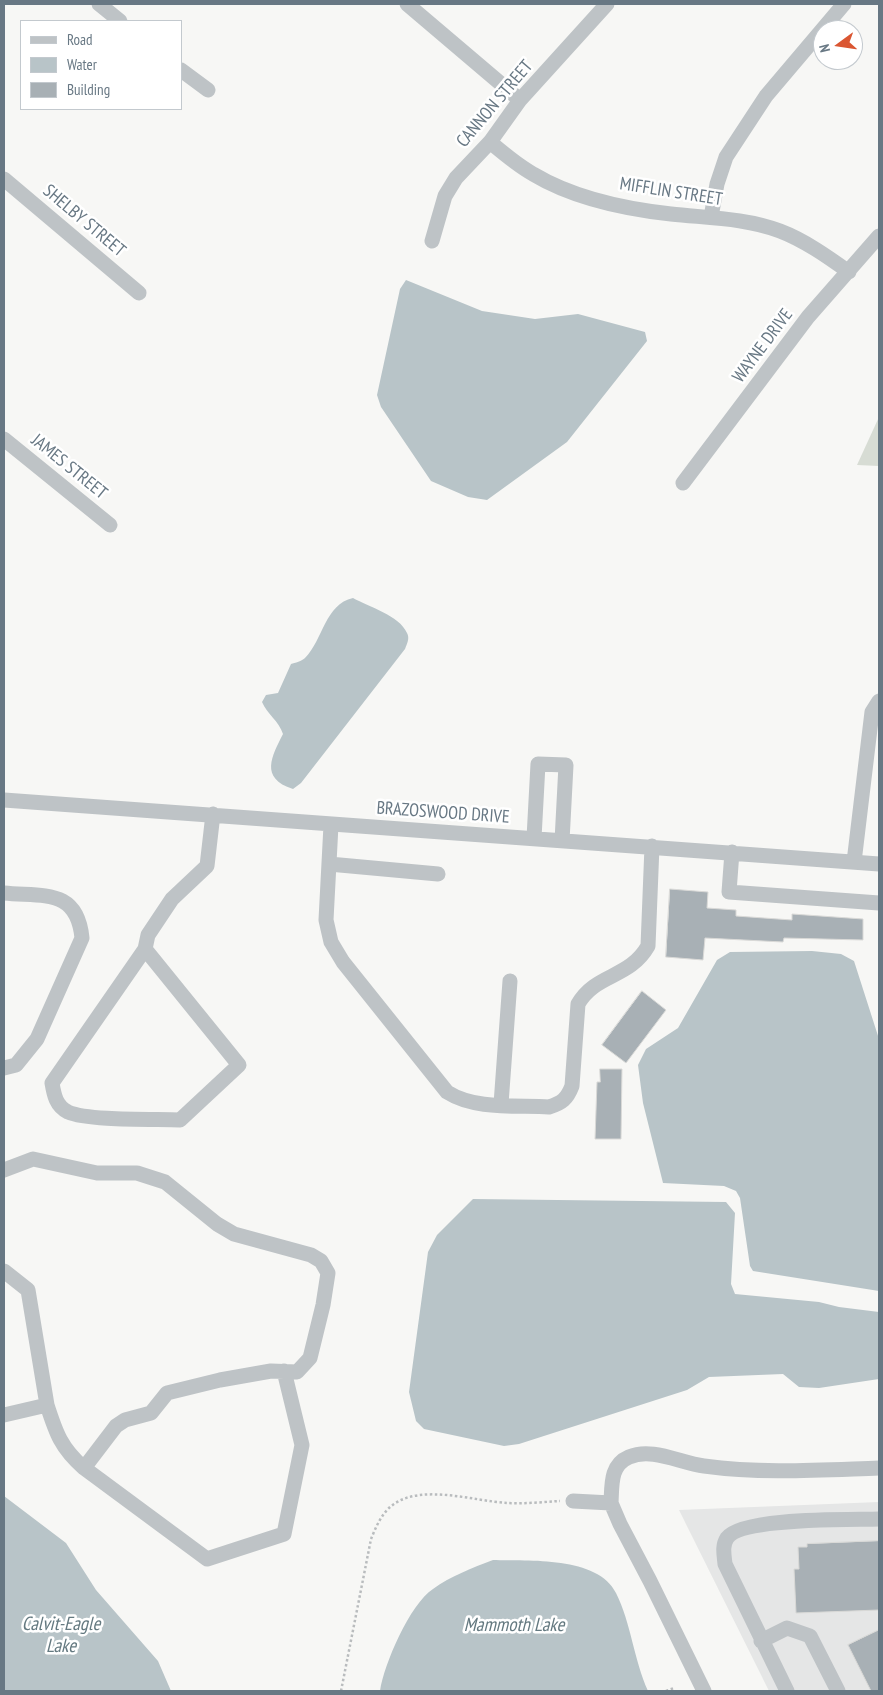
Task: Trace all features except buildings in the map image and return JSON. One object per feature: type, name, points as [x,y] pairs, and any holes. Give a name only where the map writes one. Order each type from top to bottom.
[{"type":"street","points":[[99,4],[119,20]]},
{"type":"street","points":[[407,4],[520,100]]},
{"type":"street","name":"CANNON STREET","points":[[432,240],[445,196],[456,178],[490,142],[520,100],[607,4]]},
{"type":"street","points":[[711,217],[717,184],[726,157],[766,96],[844,4]]},
{"type":"street","points":[[182,71],[208,90]]},
{"type":"street","name":"MIFFLIN STREET","points":[[490,142],[533,174],[559,187],[586,196],[662,212],[752,223],[781,231],[849,272]]},
{"type":"street","name":"SHELBY STREET","points":[[4,179],[140,293]]},
{"type":"street","name":"WAYNE DRIVE","points":[[683,483],[808,318],[879,236]]},
{"type":"street","name":"JAMES STREET","points":[[4,439],[110,525]]},
{"type":"street","points":[[854,862],[872,712],[879,702]]},
{"type":"street","points":[[534,838],[538,764],[566,765],[562,840]]},
{"type":"street","name":"BRAZOSWOOD DRIVE","points":[[4,800],[879,864]]},
{"type":"street","points":[[145,949],[239,1065],[180,1120],[83,1116],[67,1112],[55,1100],[52,1083],[145,949],[148,935],[172,899],[207,866],[213,814]]},
{"type":"street","points":[[332,825],[326,920],[331,942],[343,962],[447,1092],[458,1098],[474,1102],[501,1104],[549,1107],[559,1104],[568,1097],[572,1086],[578,1004],[584,994],[593,986],[632,967],[642,958],[648,946],[652,846]]},
{"type":"street","points":[[732,852],[729,892],[879,903]]},
{"type":"street","points":[[329,864],[438,874]]},
{"type":"street","points":[[4,893],[54,896],[68,903],[80,922],[82,938],[36,1039],[16,1065],[4,1068]]},
{"type":"street","points":[[501,1104],[510,981]]},
{"type":"street","points":[[4,1170],[33,1159],[96,1173],[137,1173],[165,1182],[217,1224],[234,1234],[311,1255],[320,1262],[328,1273],[323,1305],[310,1358],[297,1372],[271,1371],[220,1380],[167,1393],[151,1413],[125,1420],[116,1426],[84,1468]]},
{"type":"street","points":[[4,1271],[28,1290],[47,1405],[58,1437],[68,1454],[206,1559],[284,1534],[302,1446],[284,1372]]},
{"type":"street","points":[[4,1415],[47,1405]]},
{"type":"street","points":[[704,1691],[611,1503],[612,1477],[618,1464],[630,1456],[648,1453],[694,1465],[736,1471],[814,1471],[879,1468]]},
{"type":"street","points":[[573,1501],[611,1503]]},
{"type":"street","points":[[787,1691],[725,1564],[723,1549],[728,1536],[740,1528],[761,1524],[879,1519]]},
{"type":"street","points":[[761,1641],[787,1628],[806,1633],[814,1642],[838,1691]]},
{"type":"path","points":[[341,1691],[371,1539],[378,1521],[393,1504],[411,1497],[433,1494],[508,1503],[573,1501]]},
{"type":"path","points":[[666,1691],[674,1688]]},
{"type":"shaded area","points":[[879,417],[879,466],[857,465]]},
{"type":"shaded area","points":[[879,1502],[879,1691],[769,1691],[679,1510]]},
{"type":"water","points":[[406,280],[482,311],[535,319],[578,314],[645,332],[647,341],[567,442],[487,500],[468,497],[431,481],[381,407],[377,395],[400,289]]},
{"type":"water","points":[[353,598],[391,616],[397,621],[407,633],[407,643],[405,649],[301,783],[293,789],[282,784],[272,773],[272,758],[283,734],[279,725],[262,702],[266,695],[278,693],[291,664],[304,659],[336,607]]},
{"type":"water","points":[[812,951],[841,954],[854,961],[879,1039],[879,1291],[753,1271],[750,1266],[740,1198],[736,1191],[724,1186],[663,1183],[643,1103],[638,1065],[646,1049],[678,1028],[717,960],[730,952]]},
{"type":"water","points":[[473,1199],[726,1202],[735,1213],[731,1284],[735,1294],[819,1302],[839,1307],[879,1312],[879,1379],[819,1388],[799,1387],[783,1374],[709,1377],[687,1390],[519,1444],[504,1446],[424,1429],[416,1421],[409,1392],[428,1252],[437,1235]]},
{"type":"water","name":"Calvit-Eagle Lake","points":[[4,1496],[66,1543],[96,1590],[158,1661],[171,1691],[4,1691]]},
{"type":"water","name":"Mammoth Lake","points":[[493,1560],[561,1563],[594,1572],[607,1581],[616,1593],[621,1605],[648,1691],[380,1691],[382,1679],[399,1636],[424,1597],[447,1580]]}]
